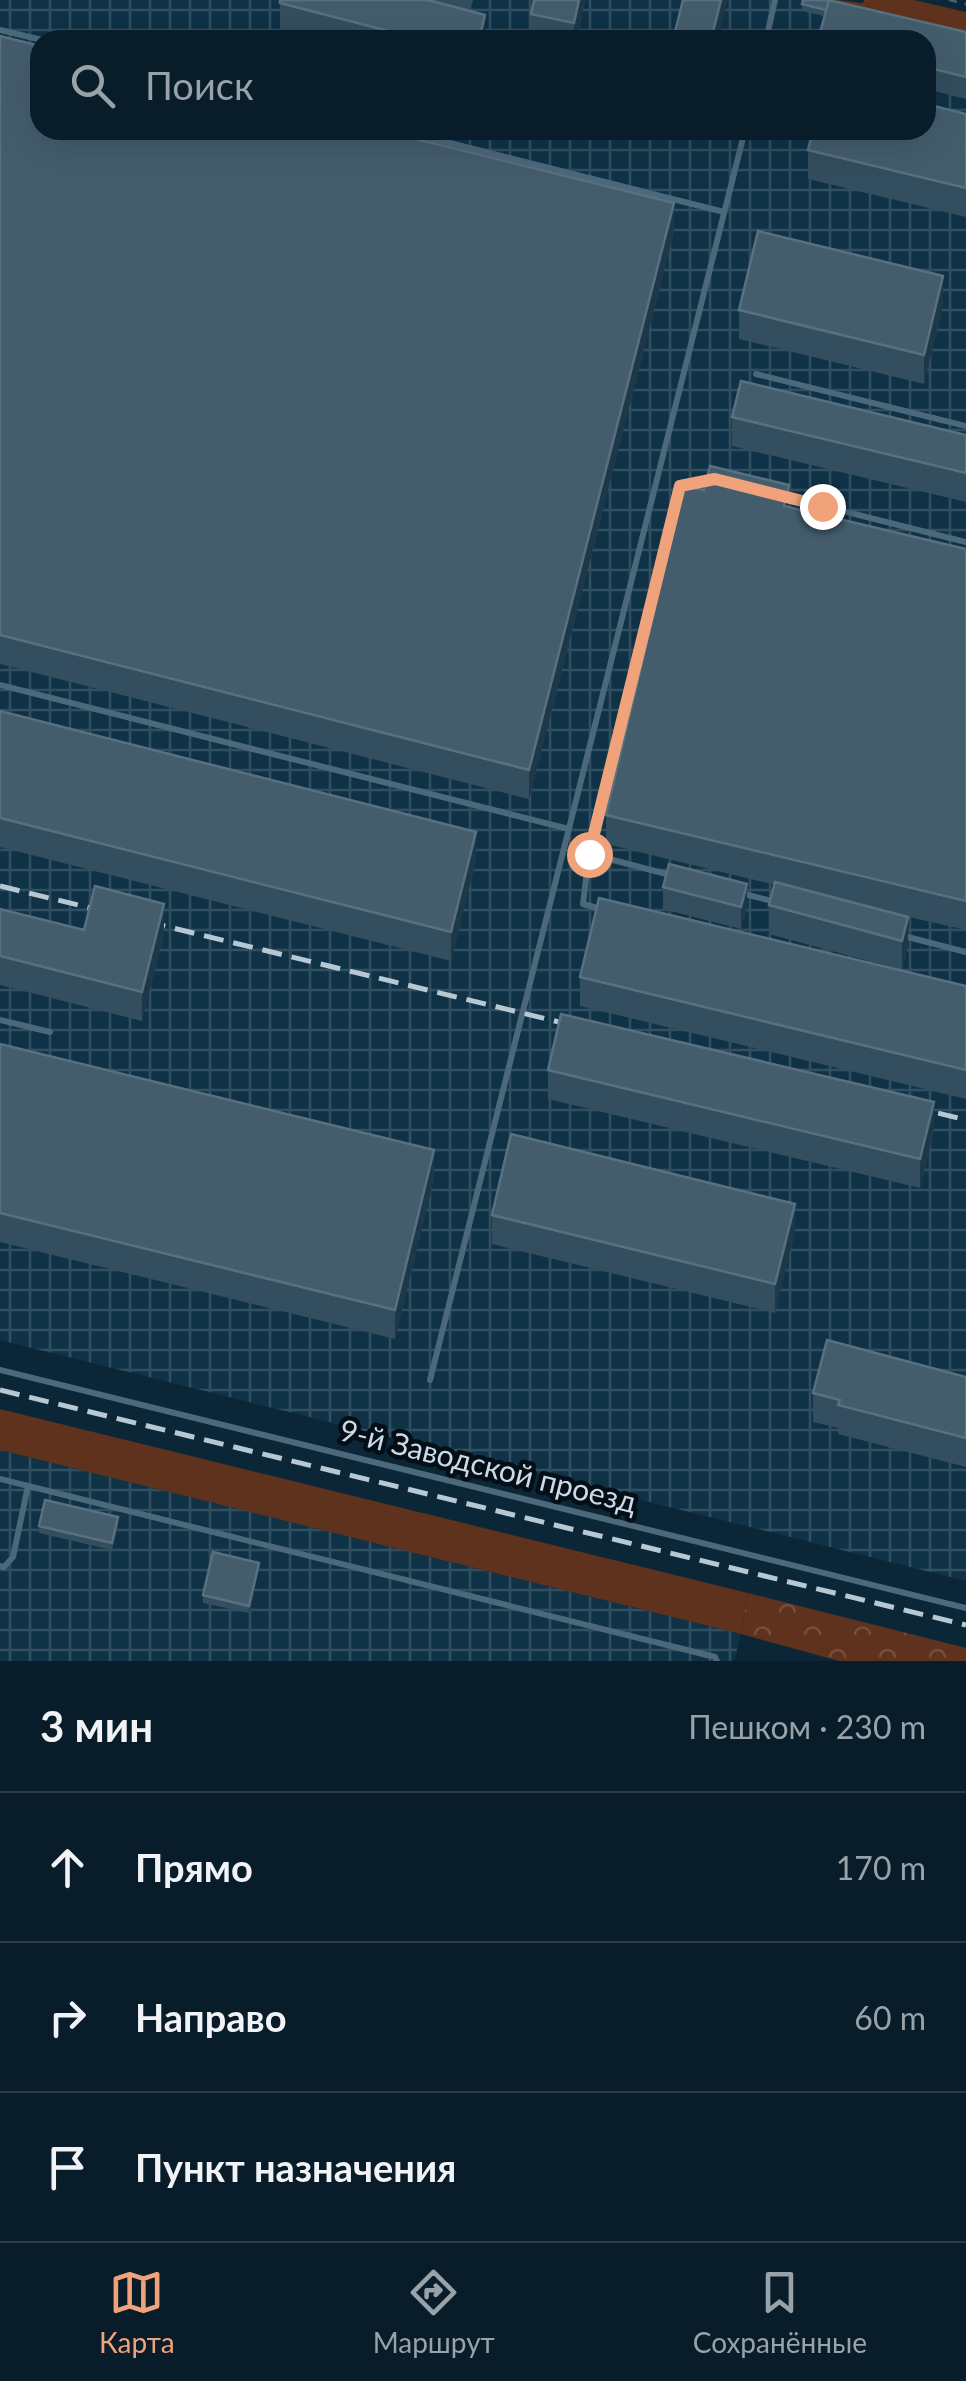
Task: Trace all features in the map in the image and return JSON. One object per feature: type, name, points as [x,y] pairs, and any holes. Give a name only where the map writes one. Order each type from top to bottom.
[{"type":"lane","points":[[768,30],[775,0]]},
{"type":"lane","points":[[0,30],[30,37]]},
{"type":"lane","points":[[438,140],[724,212]]},
{"type":"lane","points":[[430,1380],[742,140]]},
{"type":"lane","points":[[756,374],[966,426]]},
{"type":"lane","points":[[602,909],[583,904],[589,854],[680,486],[715,479]]},
{"type":"lane","points":[[769,493],[966,542]]},
{"type":"lane","points":[[0,685],[569,829]]},
{"type":"lane","points":[[589,854],[684,878]]},
{"type":"lane","points":[[721,888],[778,903]]},
{"type":"lane","points":[[891,932],[966,952]]},
{"type":"lane","points":[[0,1020],[50,1032]]},
{"type":"lane","name":"9-й Заводской проезд","points":[[0,1370],[966,1608]]},
{"type":"lane","points":[[0,1479],[717,1661]]},
{"type":"lane","points":[[0,1566],[4,1567],[13,1557],[28,1486]]},
{"type":"path","points":[[949,0],[963,2]]},
{"type":"shaded area","points":[[0,0],[834,0],[829,21],[866,30],[30,30],[30,140],[936,140],[936,46],[966,54],[966,1581],[0,1340]]},
{"type":"shaded area","points":[[0,1450],[741,1634],[734,1661],[0,1661]]},
{"type":"green space","points":[[837,0],[914,0],[966,12],[966,51],[936,44],[936,30],[881,30],[833,18]]},
{"type":"green space","points":[[0,1409],[748,1593],[741,1634],[0,1450]]},
{"type":"green space","points":[[748,1593],[966,1648],[966,1661],[839,1661],[741,1634]]},
{"type":"building","points":[[428,0],[485,15],[481,30],[384,30],[280,3]]},
{"type":"building","points":[[534,0],[579,0],[574,23],[531,14]]},
{"type":"building","points":[[683,0],[721,0],[714,30],[676,30]]},
{"type":"building","points":[[803,0],[829,0],[826,10],[802,4]]},
{"type":"building","points":[[829,0],[966,32],[966,77],[936,70],[936,30],[821,30]]},
{"type":"building","points":[[0,36],[30,44],[30,140],[420,140],[674,203],[529,770],[0,635]]},
{"type":"building","points":[[936,106],[966,114],[966,188],[808,150],[810,140],[936,140]]},
{"type":"building","points":[[758,231],[943,276],[924,355],[739,310]]},
{"type":"building","points":[[741,381],[966,435],[966,473],[732,417]]},
{"type":"building","points":[[710,466],[789,485],[784,506],[966,549],[966,901],[606,815],[684,486],[704,490]]},
{"type":"building","points":[[0,711],[476,832],[451,932],[0,818]]},
{"type":"building","points":[[669,864],[747,884],[741,907],[663,887]]},
{"type":"building","points":[[775,882],[908,917],[902,941],[769,905]]},
{"type":"building","points":[[95,886],[164,904],[142,992],[0,956],[0,909],[84,930]]},
{"type":"building","points":[[599,898],[966,986],[966,1070],[580,977]]},
{"type":"building","points":[[561,1014],[934,1102],[920,1159],[548,1070]]},
{"type":"building","points":[[0,1044],[434,1150],[395,1310],[0,1213]]},
{"type":"building","points":[[511,1134],[795,1204],[775,1284],[492,1215]]},
{"type":"building","points":[[827,1340],[966,1377],[966,1438],[838,1405],[840,1400],[813,1393]]},
{"type":"building","points":[[45,1500],[118,1517],[112,1543],[39,1526]]},
{"type":"building","points":[[213,1552],[259,1563],[249,1606],[203,1595]]},
{"type":"railway","points":[[0,886],[588,1029]]},
{"type":"railway","points":[[909,1106],[966,1120]]},
{"type":"railway","points":[[0,1390],[966,1625]]},
{"type":"route","points":[[589,854],[680,486],[715,479],[822,506]]}]
